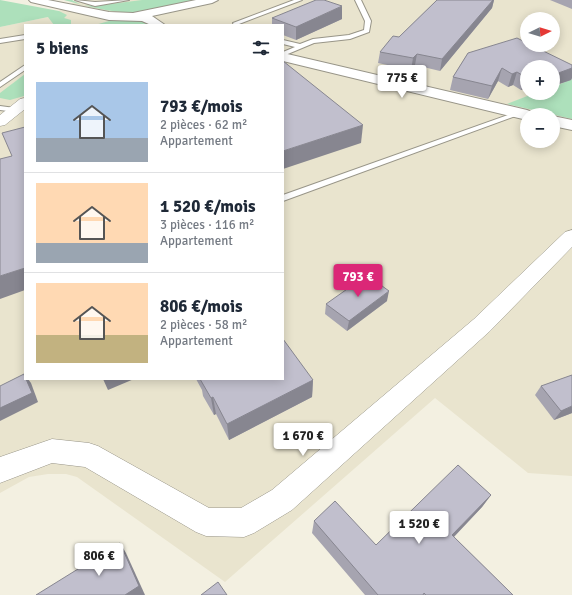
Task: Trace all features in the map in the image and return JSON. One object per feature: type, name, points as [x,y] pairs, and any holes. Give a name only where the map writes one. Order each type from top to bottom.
[{"type":"main road","points":[[35,0],[109,16],[133,16],[150,19],[158,24]]},
{"type":"main road","points":[[133,16],[212,0]]},
{"type":"main road","points":[[162,24],[180,13],[219,0]]},
{"type":"main road","points":[[54,5],[76,18]]},
{"type":"main road","points":[[92,23],[120,16]]},
{"type":"main road","points":[[284,57],[520,113]]},
{"type":"main road","points":[[560,123],[572,126]]},
{"type":"street","points":[[0,122],[20,106]]},
{"type":"street","points":[[0,470],[52,451],[89,454],[206,522],[244,523],[282,500],[482,325],[572,236]]},
{"type":"lane","points":[[78,0],[95,4],[126,0]]},
{"type":"lane","points":[[236,24],[299,0]]},
{"type":"lane","points":[[284,54],[312,41],[350,37],[367,31],[368,21],[358,0]]},
{"type":"lane","points":[[0,41],[24,38]]},
{"type":"lane","points":[[284,42],[300,46]]},
{"type":"lane","points":[[0,85],[24,68]]},
{"type":"lane","points":[[0,108],[20,106]]},
{"type":"lane","points":[[284,198],[520,115]]},
{"type":"shaded area","points":[[78,0],[572,0],[572,79],[560,84],[560,60],[520,60],[520,99],[508,104],[525,108],[520,108],[520,148],[560,148],[560,116],[572,119],[572,476],[528,473],[435,398],[225,582],[77,477],[66,474],[48,474],[29,477],[0,493],[0,27],[48,17]]},
{"type":"green space","points":[[0,0],[59,11],[67,15],[64,18],[71,20],[71,24],[53,24],[48,17],[0,27]]},
{"type":"green space","points":[[64,0],[72,0],[81,5],[74,3]]},
{"type":"green space","points":[[142,0],[201,0],[153,11],[136,13],[104,10],[83,5],[94,6]]},
{"type":"green space","points":[[116,19],[140,20],[148,24],[98,24]]},
{"type":"green space","points":[[24,75],[24,96],[10,100],[0,98],[0,93]]},
{"type":"green space","points":[[572,79],[572,119],[560,116],[560,108],[524,108],[507,104],[520,99],[560,100],[560,84]]},
{"type":"building","points":[[316,0],[324,0],[342,6],[296,27],[272,18]]},
{"type":"building","points":[[437,0],[493,0],[442,59],[417,54],[413,58],[380,52],[393,36],[399,37]]},
{"type":"building","points":[[517,38],[520,40],[520,52],[545,52],[572,65],[572,68],[560,72],[560,60],[520,60],[520,74],[517,72],[512,74],[502,68],[492,86],[453,77],[468,53]]},
{"type":"building","points":[[284,62],[363,125],[284,151]]},
{"type":"building","points":[[24,127],[24,268],[0,276],[0,159],[12,156],[2,133]]},
{"type":"building","points":[[367,275],[389,291],[349,321],[326,304]]},
{"type":"building","points":[[284,340],[313,380],[227,424],[213,397],[211,398],[201,380],[284,380]]},
{"type":"building","points":[[24,374],[24,380],[26,380],[32,393],[0,408],[0,386]]},
{"type":"building","points":[[572,375],[572,406],[561,411],[541,386]]},
{"type":"building","points":[[458,465],[491,495],[452,535],[513,595],[426,595],[424,593],[423,595],[378,595],[314,521],[335,501],[376,545]]},
{"type":"building","points":[[120,543],[139,586],[125,595],[36,595]]},
{"type":"building","points":[[218,582],[227,595],[201,595]]}]
